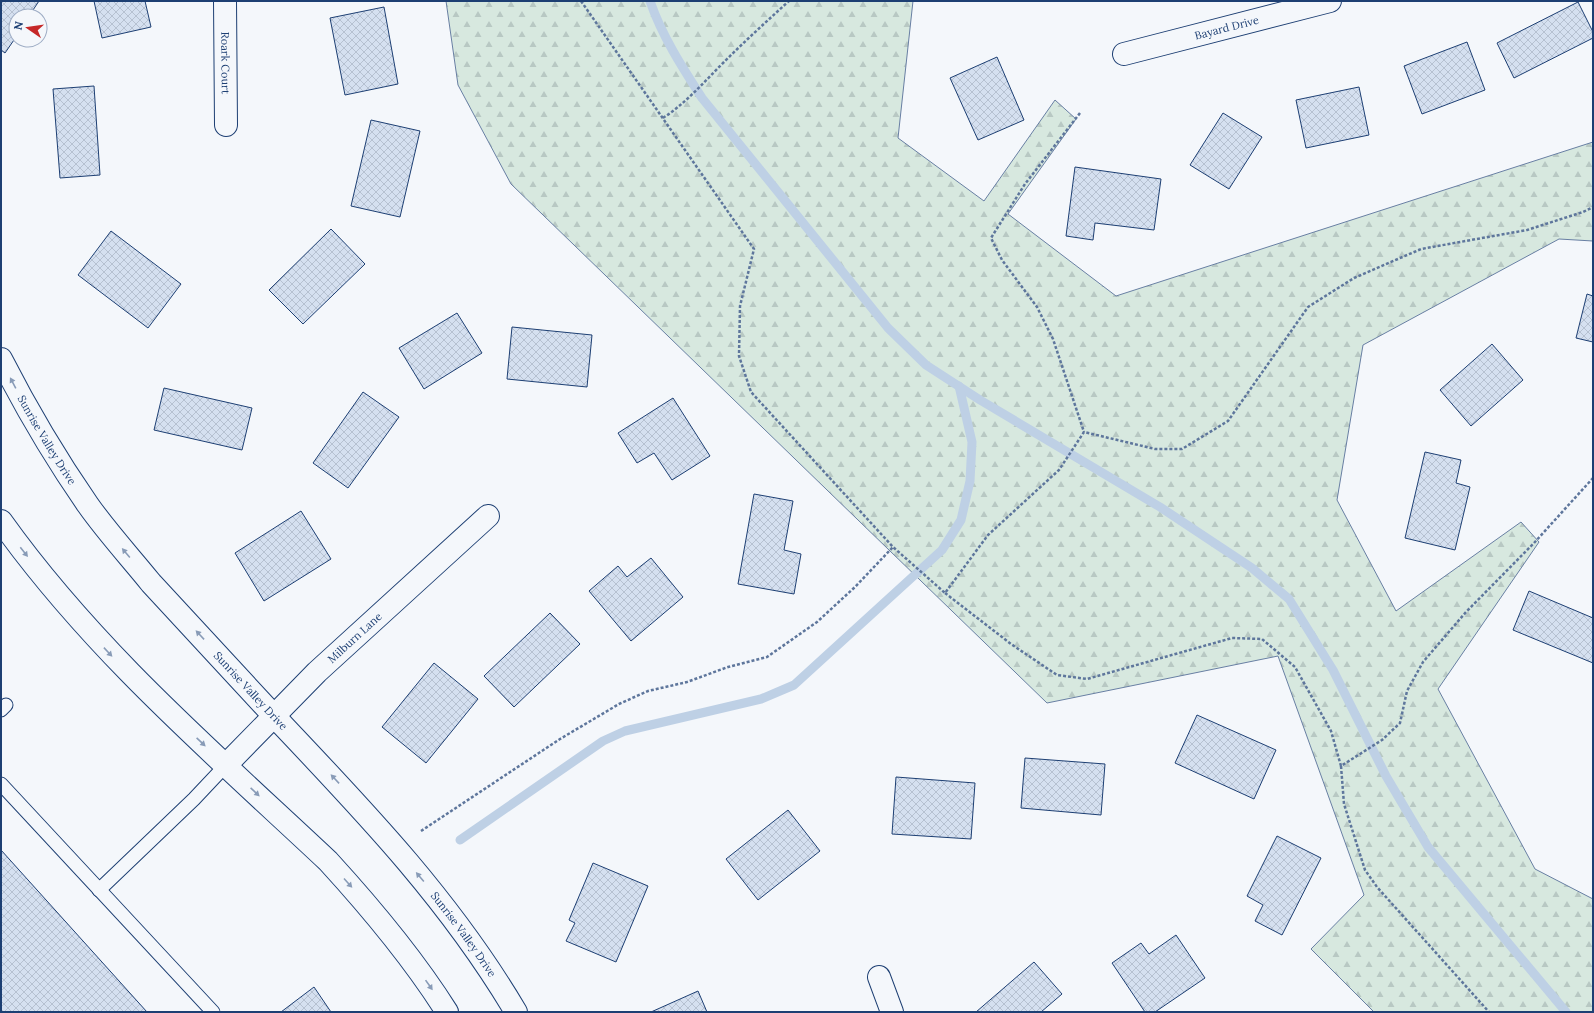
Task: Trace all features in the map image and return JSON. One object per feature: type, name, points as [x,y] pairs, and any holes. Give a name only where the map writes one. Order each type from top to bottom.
[{"type":"main road","name":"Roark Court","points":[[225,1],[226,125]]},
{"type":"main road","name":"Bayard Drive","points":[[1124,54],[1330,1]]},
{"type":"main road","name":"Sunrise Valley Drive","points":[[1,359],[39,429],[89,506],[151,583],[361,807],[435,894],[471,940],[516,1012]]},
{"type":"main road","name":"Milburn Lane","points":[[226,765],[317,672],[488,516]]},
{"type":"main road","points":[[1,521],[49,584],[85,627],[120,664],[328,861],[358,894],[417,968],[447,1012]]},
{"type":"main road","points":[[880,977],[892,1012]]},
{"type":"lane","points":[[99,890],[194,800],[226,765]]},
{"type":"lane","points":[[1,784],[213,1012]]},
{"type":"path","points":[[581,1],[754,249],[740,306],[739,356],[751,392],[893,548],[945,593],[1011,644],[1057,674],[1087,679],[1232,638],[1262,639],[1295,667],[1331,731],[1341,766],[1344,804],[1365,870],[1377,886],[1489,1012]]},
{"type":"path","points":[[663,118],[709,79],[723,63],[789,1]]},
{"type":"path","points":[[1080,113],[1025,184],[991,238],[1002,260],[1037,307],[1053,339],[1084,432]]},
{"type":"path","points":[[1084,432],[1155,449],[1182,449],[1228,421],[1308,307],[1354,278],[1421,249],[1527,230],[1593,207]]},
{"type":"path","points":[[945,593],[988,535],[1059,470],[1084,432]]},
{"type":"path","points":[[1341,766],[1357,754],[1382,740],[1400,723],[1407,692],[1423,662],[1466,612],[1534,543],[1593,478]]},
{"type":"path","points":[[421,831],[560,740],[619,704],[648,691],[686,682],[728,667],[767,657],[817,622],[855,588],[893,548]]},
{"type":"green space","points":[[446,1],[913,1],[898,138],[984,201],[1055,100],[1076,119],[1008,214],[1116,296],[1593,142],[1593,241],[1559,239],[1363,345],[1337,500],[1396,611],[1521,522],[1539,542],[1438,689],[1535,869],[1593,899],[1593,1012],[1374,1012],[1311,949],[1364,895],[1278,656],[1047,703],[511,184],[458,85]]},
{"type":"building","points":[[1,1],[39,1],[34,8],[8,8],[8,48],[5,53],[1,50]]},
{"type":"building","points":[[94,1],[145,1],[151,27],[102,38]]},
{"type":"building","points":[[1578,2],[1593,32],[1593,38],[1514,78],[1497,43]]},
{"type":"building","points":[[384,7],[398,84],[345,95],[330,18]]},
{"type":"building","points":[[1467,42],[1485,90],[1422,114],[1404,66]]},
{"type":"building","points":[[997,57],[1024,120],[978,140],[950,78]]},
{"type":"building","points":[[94,86],[100,175],[60,178],[53,89]]},
{"type":"building","points":[[1359,87],[1369,135],[1306,148],[1296,100]]},
{"type":"building","points":[[1223,113],[1262,137],[1229,189],[1190,165]]},
{"type":"building","points":[[371,120],[420,131],[400,217],[351,206]]},
{"type":"building","points":[[1075,167],[1161,179],[1154,230],[1095,223],[1093,240],[1066,236]]},
{"type":"building","points":[[331,229],[365,264],[303,324],[269,290]]},
{"type":"building","points":[[111,231],[181,284],[148,328],[78,275]]},
{"type":"building","points":[[1587,294],[1593,296],[1593,342],[1576,338]]},
{"type":"building","points":[[457,313],[482,353],[424,389],[399,348]]},
{"type":"building","points":[[512,327],[592,335],[587,387],[507,379]]},
{"type":"building","points":[[1492,344],[1523,380],[1471,426],[1440,390]]},
{"type":"building","points":[[164,388],[252,408],[242,450],[154,430]]},
{"type":"building","points":[[363,392],[399,417],[348,488],[313,463]]},
{"type":"building","points":[[673,398],[710,456],[672,480],[654,453],[637,463],[618,433]]},
{"type":"building","points":[[1425,452],[1461,460],[1456,483],[1470,487],[1455,550],[1405,538]]},
{"type":"building","points":[[754,494],[793,501],[784,550],[801,554],[794,594],[738,584]]},
{"type":"building","points":[[301,511],[331,559],[264,601],[235,553]]},
{"type":"building","points":[[651,558],[683,597],[631,641],[589,591],[618,566],[627,577]]},
{"type":"building","points":[[1529,591],[1593,618],[1593,663],[1513,630]]},
{"type":"building","points":[[550,613],[580,644],[514,707],[484,676]]},
{"type":"building","points":[[434,663],[478,699],[426,763],[382,727]]},
{"type":"building","points":[[1197,715],[1276,750],[1254,799],[1175,763]]},
{"type":"building","points":[[1025,758],[1105,764],[1101,815],[1021,808]]},
{"type":"building","points":[[896,777],[975,783],[971,839],[892,834]]},
{"type":"building","points":[[788,810],[820,851],[758,900],[726,859]]},
{"type":"building","points":[[1277,836],[1321,858],[1282,935],[1255,921],[1263,905],[1247,896]]},
{"type":"building","points":[[1,850],[147,1012],[1,1012]]},
{"type":"building","points":[[593,863],[648,886],[616,962],[566,941],[575,923],[569,920]]},
{"type":"building","points":[[1176,935],[1205,978],[1155,1012],[1145,1012],[1112,963],[1141,943],[1149,954]]},
{"type":"building","points":[[1034,962],[1062,994],[1041,1012],[976,1012]]},
{"type":"building","points":[[314,987],[331,1012],[281,1012]]},
{"type":"building","points":[[698,991],[707,1012],[651,1012]]},
{"type":"waterway","points":[[650,1],[666,39],[702,98],[888,328],[926,365],[980,400],[1160,507],[1252,568],[1289,599],[1333,670],[1386,776],[1428,847],[1566,1012]]},
{"type":"waterway","points":[[460,840],[603,741],[625,731],[761,699],[794,685],[942,550],[961,520],[970,481],[972,442],[959,386]]}]
